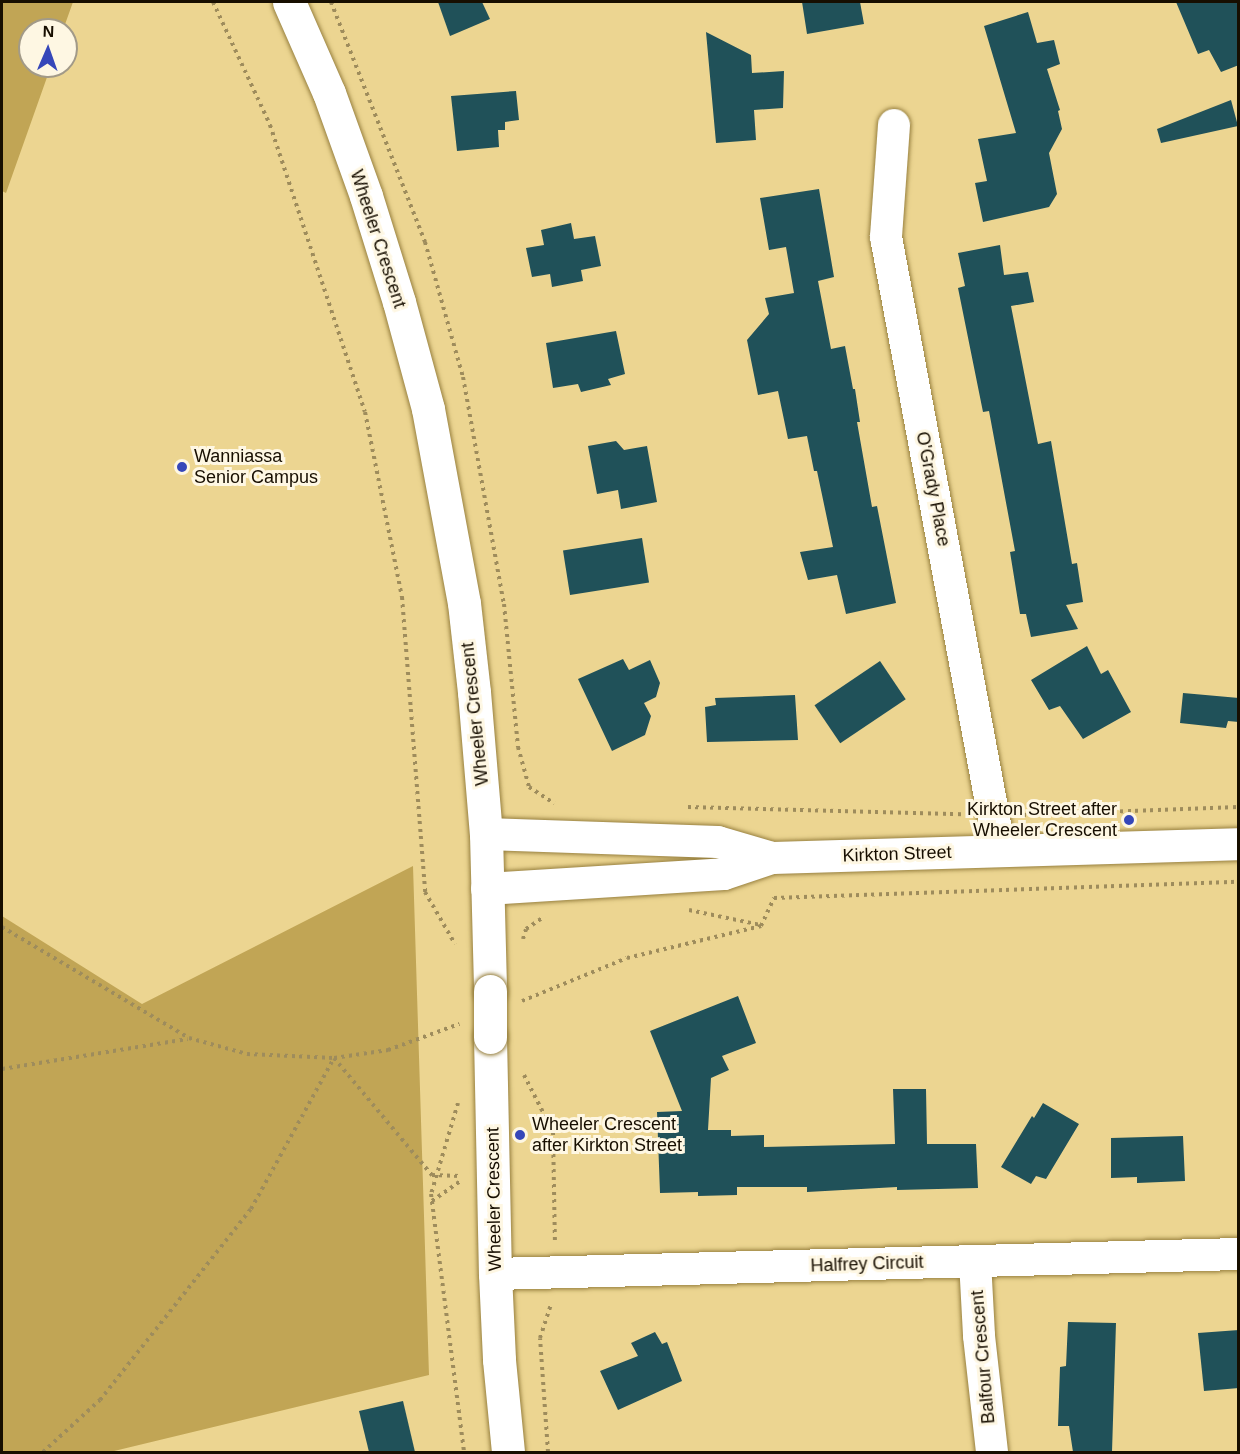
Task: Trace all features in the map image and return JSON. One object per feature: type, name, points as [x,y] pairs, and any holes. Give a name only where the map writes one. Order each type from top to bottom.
[{"type":"street","name":"Wheeler Crescent","points":[[289,2],[328,93],[366,196],[399,302],[428,409],[464,603],[486,834],[487,889],[504,997],[480,1029],[499,1360],[508,1452]]},
{"type":"street","name":"O'Grady Place","points":[[894,125],[886,237],[1000,851]]},
{"type":"street","name":"Kirkton Street","points":[[486,834],[718,842],[772,858]]},
{"type":"street","name":"Kirkton Street","points":[[487,889],[724,874],[772,858],[1239,844]]},
{"type":"street","name":"Halfrey Circuit","points":[[495,1274],[1239,1254]]},
{"type":"street","name":"Balfour Crescent","points":[[975,1261],[979,1336],[992,1452]]},
{"type":"path","points":[[213,2],[270,125],[365,412],[402,597],[425,892],[457,948]]},
{"type":"path","points":[[331,2],[425,242],[463,377],[504,604],[518,747],[529,787],[551,803],[563,803]]},
{"type":"path","points":[[682,806],[954,814]]},
{"type":"path","points":[[1022,815],[1239,807]]},
{"type":"path","points":[[762,926],[774,898],[1239,882]]},
{"type":"path","points":[[681,908],[762,926]]},
{"type":"path","points":[[519,948],[526,929],[545,916]]},
{"type":"path","points":[[504,997],[627,958],[762,926]]},
{"type":"path","points":[[2,927],[189,1038],[247,1054],[334,1058],[388,1050],[480,1029]]},
{"type":"path","points":[[2,1069],[189,1038]]},
{"type":"path","points":[[334,1058],[432,1175],[469,1176],[432,1201]]},
{"type":"path","points":[[43,1452],[100,1400],[251,1209],[334,1058]]},
{"type":"path","points":[[522,1070],[553,1132],[556,1222]]},
{"type":"path","points":[[459,1096],[431,1194],[464,1452]]},
{"type":"path","points":[[548,1452],[540,1338],[554,1297]]},
{"type":"shaded area","points":[[2,2],[73,2],[67,18],[18,18],[18,78],[47,78],[6,193],[2,191]]},
{"type":"shaded area","points":[[413,866],[429,1375],[110,1452],[2,1452],[2,916],[142,1004]]},
{"type":"building","points":[[438,2],[482,2],[490,19],[450,36]]},
{"type":"building","points":[[802,2],[860,2],[864,24],[807,34]]},
{"type":"building","points":[[1176,2],[1239,2],[1239,65],[1221,72],[1209,50],[1198,54]]},
{"type":"building","points":[[1028,12],[1037,43],[1054,40],[1060,64],[1047,69],[1060,110],[1058,111],[1062,129],[1049,153],[1057,194],[1049,207],[983,222],[975,183],[987,181],[978,139],[1016,133],[984,26]]},
{"type":"building","points":[[706,32],[751,55],[752,73],[784,71],[783,108],[754,110],[756,140],[716,143]]},
{"type":"building","points":[[516,91],[519,120],[505,122],[505,130],[498,130],[499,147],[457,151],[451,96]]},
{"type":"building","points":[[1231,100],[1238,126],[1161,143],[1157,129]]},
{"type":"building","points":[[819,189],[834,277],[818,281],[831,349],[845,346],[853,389],[855,389],[860,422],[857,422],[872,507],[877,506],[896,603],[846,614],[837,575],[808,580],[800,552],[833,547],[817,471],[814,471],[807,436],[788,439],[778,391],[758,395],[747,340],[769,314],[765,298],[794,293],[786,247],[769,250],[760,198]]},
{"type":"building","points":[[571,223],[574,239],[595,236],[601,266],[581,270],[583,281],[552,287],[550,274],[532,277],[526,248],[544,245],[541,230]]},
{"type":"building","points":[[1000,245],[1004,275],[1028,272],[1034,302],[1011,306],[1038,444],[1051,441],[1072,564],[1077,563],[1083,602],[1066,605],[1078,629],[1031,637],[1026,614],[1020,614],[1010,552],[1015,551],[989,411],[983,412],[958,288],[965,286],[958,253]]},
{"type":"building","points":[[616,331],[625,374],[608,379],[611,385],[581,392],[578,384],[553,388],[546,343]]},
{"type":"building","points":[[616,441],[624,450],[647,446],[657,502],[621,509],[618,490],[597,494],[588,446]]},
{"type":"building","points":[[642,538],[649,582],[570,595],[563,551]]},
{"type":"building","points":[[1087,646],[1101,674],[1108,670],[1131,712],[1083,739],[1060,706],[1049,710],[1031,680]]},
{"type":"building","points":[[623,659],[629,670],[650,660],[660,683],[656,697],[644,703],[651,716],[645,735],[612,751],[578,679]]},
{"type":"building","points":[[880,661],[906,699],[840,743],[815,705]]},
{"type":"building","points":[[1183,693],[1239,698],[1239,722],[1228,721],[1226,728],[1180,723]]},
{"type":"building","points":[[795,695],[798,740],[707,742],[705,707],[716,705],[715,698]]},
{"type":"building","points":[[738,996],[756,1043],[722,1056],[729,1070],[711,1078],[708,1130],[731,1130],[731,1136],[764,1135],[764,1147],[895,1144],[893,1089],[926,1089],[927,1144],[976,1144],[978,1188],[897,1190],[897,1187],[807,1192],[807,1187],[737,1187],[737,1195],[698,1196],[698,1192],[660,1193],[657,1112],[682,1111],[650,1031]]},
{"type":"building","points":[[1043,1103],[1079,1124],[1046,1179],[1036,1176],[1031,1184],[1001,1167],[1032,1116],[1034,1118]]},
{"type":"building","points":[[1183,1136],[1185,1181],[1137,1183],[1137,1177],[1111,1178],[1111,1138]]},
{"type":"building","points":[[1068,1322],[1116,1323],[1112,1452],[1073,1452],[1069,1426],[1058,1426],[1060,1367],[1066,1366]]},
{"type":"building","points":[[1239,1330],[1239,1388],[1204,1391],[1198,1333]]},
{"type":"building","points":[[655,1332],[662,1344],[667,1342],[682,1381],[618,1410],[600,1371],[638,1356],[631,1343]]},
{"type":"building","points":[[403,1401],[415,1452],[369,1452],[359,1411]]},
{"type":"place","name":"Wanniassa Senior Campus","points":[[182,467]]},
{"type":"place","name":"Kirkton Street after Wheeler Crescent","points":[[1129,820]]},
{"type":"place","name":"Wheeler Crescent after Kirkton Street","points":[[520,1135]]}]
